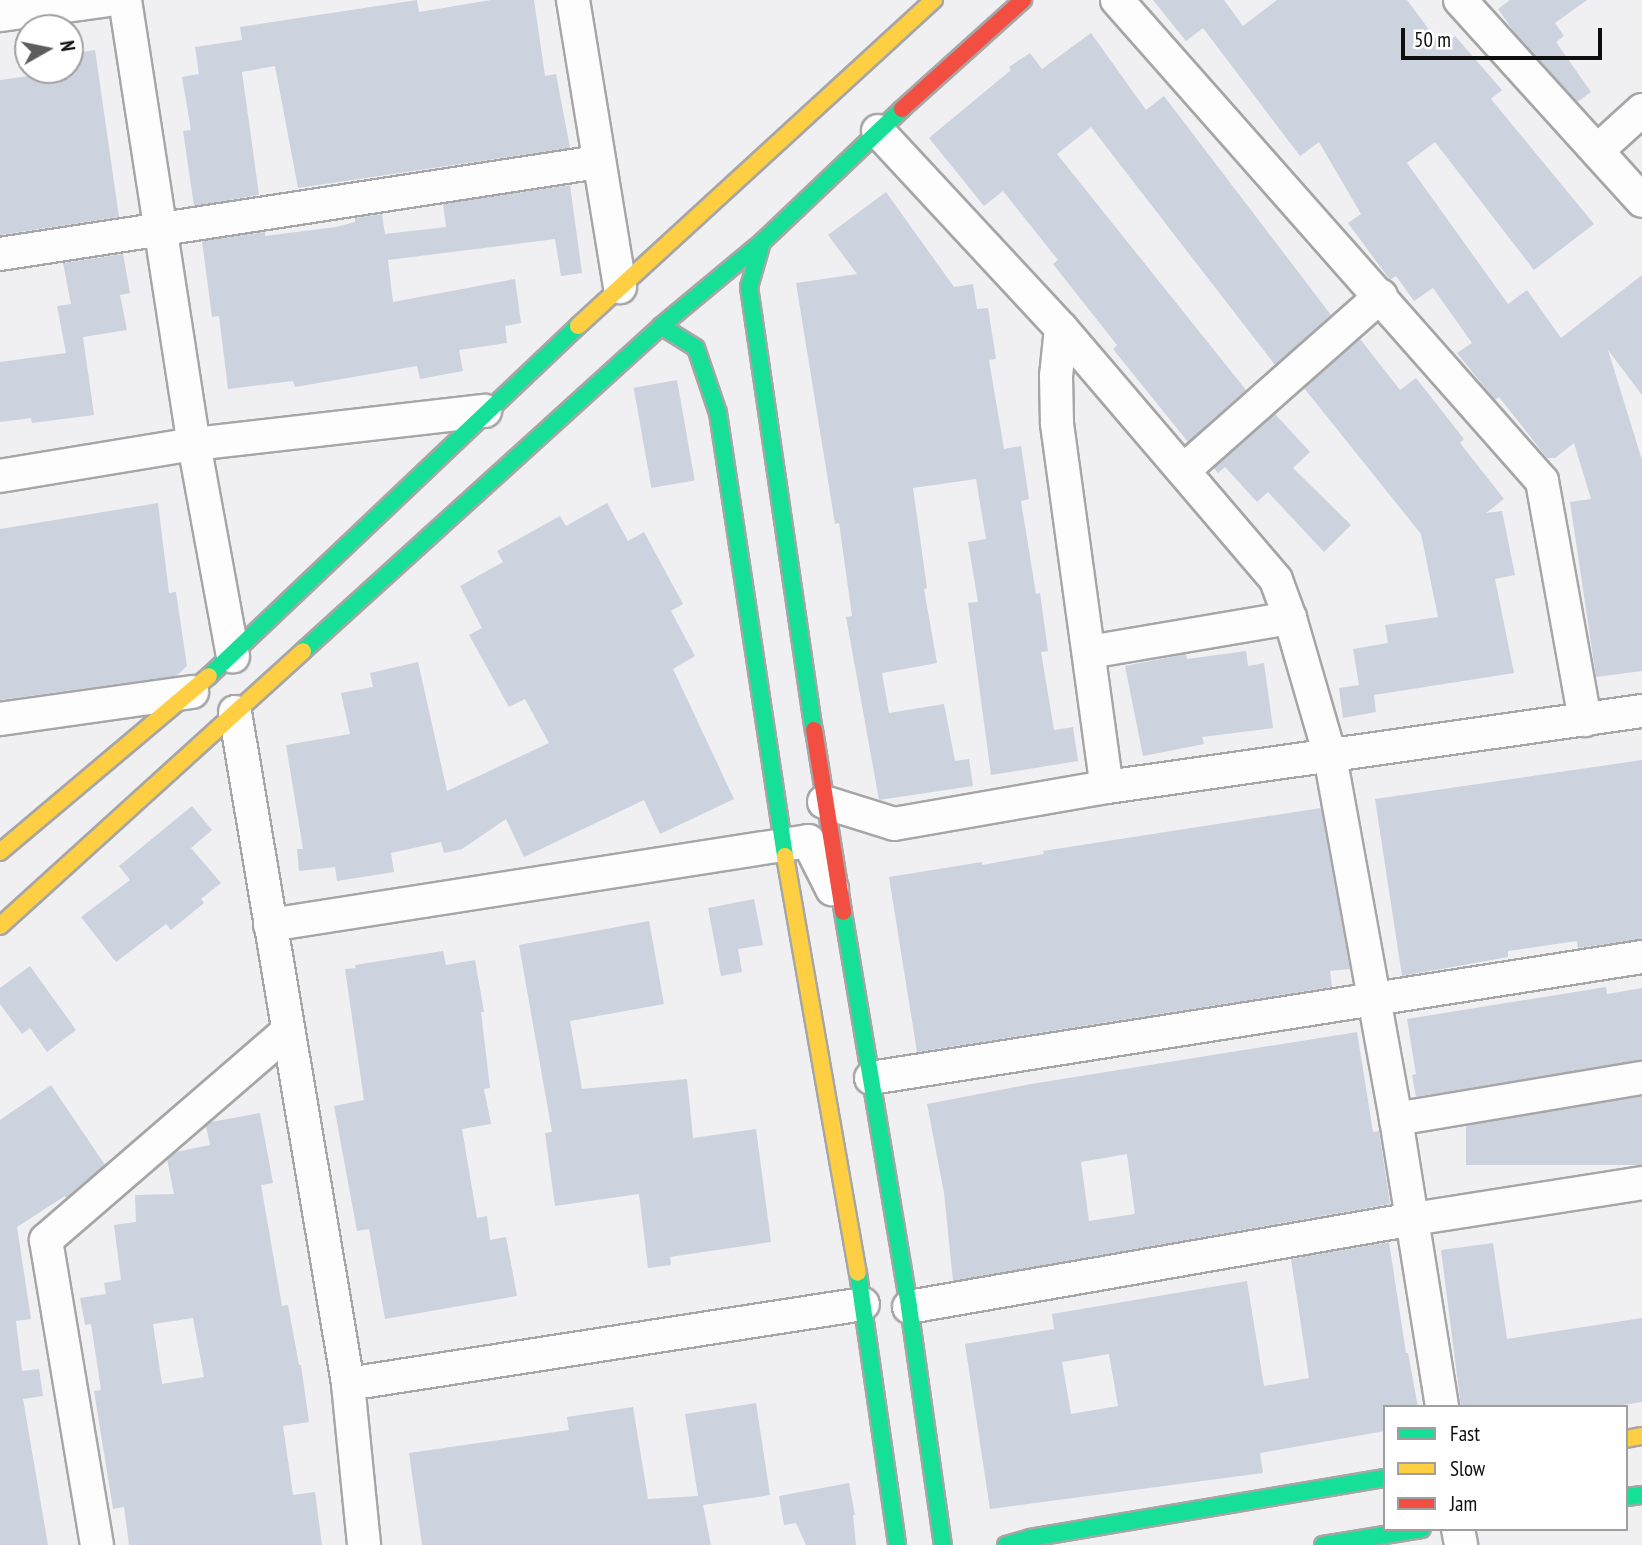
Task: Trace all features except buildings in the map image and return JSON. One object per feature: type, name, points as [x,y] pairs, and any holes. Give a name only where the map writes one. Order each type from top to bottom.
[{"type":"street","points":[[0,15],[108,0]]},
{"type":"street","points":[[125,0],[194,444],[233,656]]},
{"type":"street","points":[[573,0],[620,287]]},
{"type":"street","points":[[0,852],[233,656],[485,411],[934,0]]},
{"type":"street","points":[[0,926],[661,326],[762,242],[878,131],[1023,0]]},
{"type":"street","points":[[1117,0],[1542,481],[1585,720]]},
{"type":"street","points":[[1460,0],[1642,201]]},
{"type":"street","points":[[1597,151],[1642,110]]},
{"type":"street","points":[[878,131],[1061,328],[1276,580],[1290,618],[1330,756],[1396,1119],[1442,1405]]},
{"type":"street","points":[[0,254],[598,162]]},
{"type":"street","points":[[762,242],[748,287],[824,802],[909,1307],[943,1545]]},
{"type":"street","points":[[1184,470],[1381,296]]},
{"type":"street","points":[[661,326],[696,348],[718,413],[783,845],[863,1304],[897,1545]]},
{"type":"street","points":[[1061,328],[1056,376],[1057,424],[1107,787]]},
{"type":"street","points":[[736,350],[760,359]]},
{"type":"street","points":[[707,383],[717,363]]},
{"type":"street","points":[[0,476],[194,444],[485,411]]},
{"type":"street","points":[[1089,652],[1290,618]]},
{"type":"street","points":[[0,719],[192,692]]},
{"type":"street","points":[[824,802],[894,824],[1107,787],[1642,711]]},
{"type":"street","points":[[235,712],[348,1384],[364,1545]]},
{"type":"street","points":[[270,925],[808,841],[842,909]]},
{"type":"street","points":[[871,1078],[1642,957]]},
{"type":"street","points":[[97,1545],[46,1240],[288,1031]]},
{"type":"street","points":[[1396,1119],[1642,1078]]},
{"type":"street","points":[[909,1307],[1413,1219],[1642,1183]]},
{"type":"street","points":[[348,1384],[863,1304]]},
{"type":"street","points":[[1006,1545],[1383,1478]]},
{"type":"street","points":[[937,1508],[959,1536]]},
{"type":"street","points":[[892,1521],[904,1545]]},
{"type":"street","points":[[1324,1545],[1410,1531]]},
{"type":"traffic: fast","points":[[303,651],[661,326],[762,242],[902,109]]},
{"type":"traffic: fast","points":[[762,242],[749,287],[814,730]]},
{"type":"traffic: fast","points":[[209,676],[578,326]]},
{"type":"traffic: fast","points":[[661,326],[696,348],[718,413],[785,856]]},
{"type":"traffic: fast","points":[[843,912],[909,1307],[943,1545]]},
{"type":"traffic: fast","points":[[858,1273],[897,1545]]},
{"type":"traffic: fast","points":[[1006,1545],[1030,1538],[1383,1478]]},
{"type":"traffic: fast","points":[[1628,1497],[1642,1495]]},
{"type":"traffic: fast","points":[[1323,1545],[1410,1531]]},
{"type":"traffic: slow","points":[[578,326],[934,0]]},
{"type":"traffic: slow","points":[[0,926],[303,651]]},
{"type":"traffic: slow","points":[[0,852],[209,676]]},
{"type":"traffic: slow","points":[[785,856],[858,1273]]},
{"type":"traffic: slow","points":[[1628,1439],[1642,1436]]},
{"type":"traffic: jam","points":[[902,109],[1023,0]]},
{"type":"traffic: jam","points":[[814,730],[843,912]]}]
